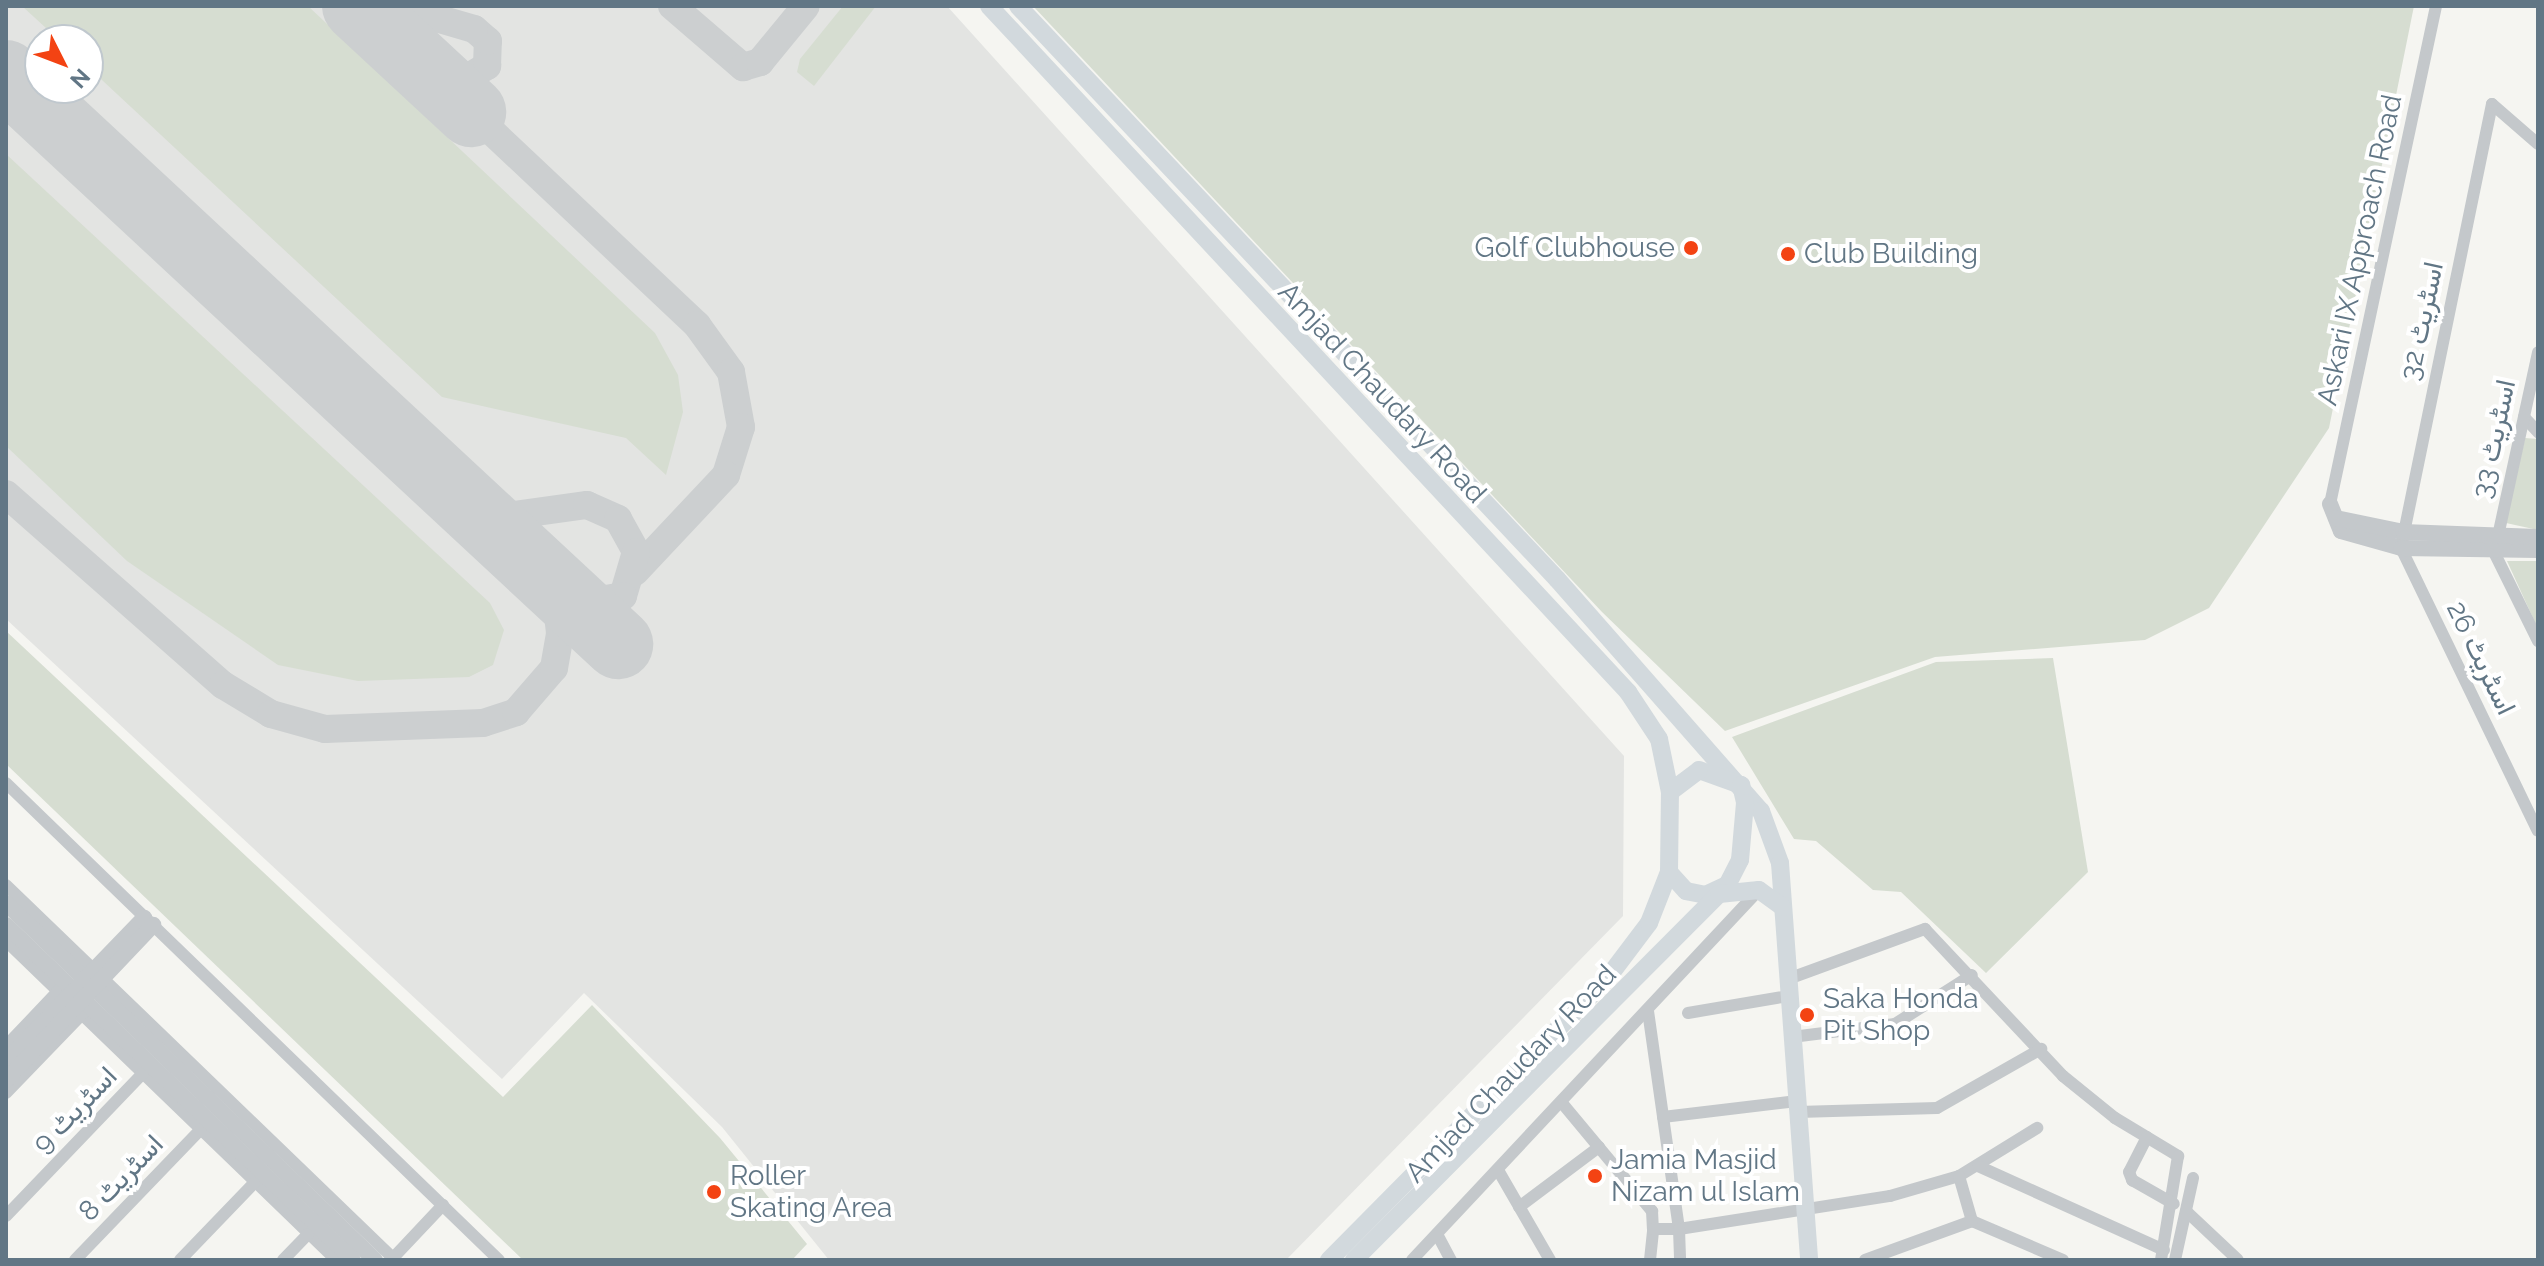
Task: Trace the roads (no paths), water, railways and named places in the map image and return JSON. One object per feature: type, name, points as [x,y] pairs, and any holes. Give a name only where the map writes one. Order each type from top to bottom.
[{"type":"main road","name":"Amjad Chaudary Road","points":[[989,6],[1628,692],[1659,739],[1670,792],[1669,872],[1649,923],[1606,980],[1329,1260]]},
{"type":"main road","name":"Amjad Chaudary Road","points":[[1018,6],[1557,579],[1741,785],[1775,845],[1809,1260]]},
{"type":"main road","points":[[1670,792],[1699,770],[1741,785]]},
{"type":"main road","name":"Amjad Chaudary Road","points":[[1354,1260],[1719,894],[1743,845],[1741,785]]},
{"type":"main road","points":[[1669,872],[1686,891],[1719,894],[1759,890],[1782,907]]},
{"type":"street","name":"Askari IX Approach Road","points":[[2333,511],[2436,6]]},
{"type":"street","name":"اسٹریٹ 32","points":[[2402,540],[2492,104],[2538,144]]},
{"type":"street","name":"اسٹریٹ 33","points":[[2496,543],[2538,352]]},
{"type":"street","points":[[2524,417],[2538,432]]},
{"type":"street","points":[[2333,511],[2341,531],[2402,540],[2496,543],[2538,550]]},
{"type":"street","points":[[2496,543],[2538,537]]},
{"type":"street","name":"اسٹریٹ 26","points":[[2402,540],[2538,831]]},
{"type":"street","points":[[2496,543],[2538,641]]},
{"type":"street","points":[[6,783],[499,1260]]},
{"type":"street","points":[[6,885],[144,1072],[336,1260]]},
{"type":"street","points":[[1412,1260],[1759,890]]},
{"type":"street","points":[[6,903],[84,989],[353,1260]]},
{"type":"street","points":[[6,1061],[84,989],[149,922]]},
{"type":"street","points":[[6,925],[394,1259],[443,1205]]},
{"type":"street","points":[[1688,1013],[1788,987],[1925,929],[2083,1093],[2178,1156],[2180,1207],[2175,1260]]},
{"type":"street","points":[[6,941],[84,989],[375,1260]]},
{"type":"street","points":[[1792,1037],[1895,1024],[1972,975]]},
{"type":"street","points":[[6,1046],[84,989]]},
{"type":"street","points":[[6,1080],[84,989]]},
{"type":"street","points":[[6,1093],[84,989]]},
{"type":"street","points":[[1648,1011],[1679,1229],[1680,1260]]},
{"type":"street","points":[[1663,1117],[1797,1107],[1937,1108],[2041,1049]]},
{"type":"street","name":"اسٹریٹ 9","points":[[6,1216],[144,1072]]},
{"type":"street","points":[[1562,1103],[1652,1211],[1650,1260]]},
{"type":"street","points":[[1653,1229],[1679,1229],[1805,1211],[1959,1176],[2037,1128]]},
{"type":"street","name":"اسٹریٹ 8","points":[[75,1260],[201,1129]]},
{"type":"street","points":[[2147,1137],[2129,1172],[2132,1180],[2180,1207],[2238,1260]]},
{"type":"street","points":[[1519,1207],[1599,1147]]},
{"type":"street","points":[[1978,1166],[2162,1255],[2193,1178]]},
{"type":"street","points":[[1498,1170],[1550,1260]]},
{"type":"street","points":[[1959,1176],[1972,1221]]},
{"type":"street","points":[[180,1260],[255,1182]]},
{"type":"street","points":[[1865,1260],[1902,1256],[1972,1221],[2063,1260]]},
{"type":"street","points":[[283,1260],[308,1234]]},
{"type":"street","points":[[1437,1234],[1451,1260]]},
{"type":"place","name":"Golf Clubhouse","points":[[1691,248]]},
{"type":"place","name":"Club Building","points":[[1788,254]]},
{"type":"place","name":"Saka Honda Pit Shop","points":[[1807,1015]]},
{"type":"place","name":"Jamia Masjid Nizam ul Islam","points":[[1595,1176]]},
{"type":"place","name":"Roller Skating Area","points":[[714,1192]]}]
